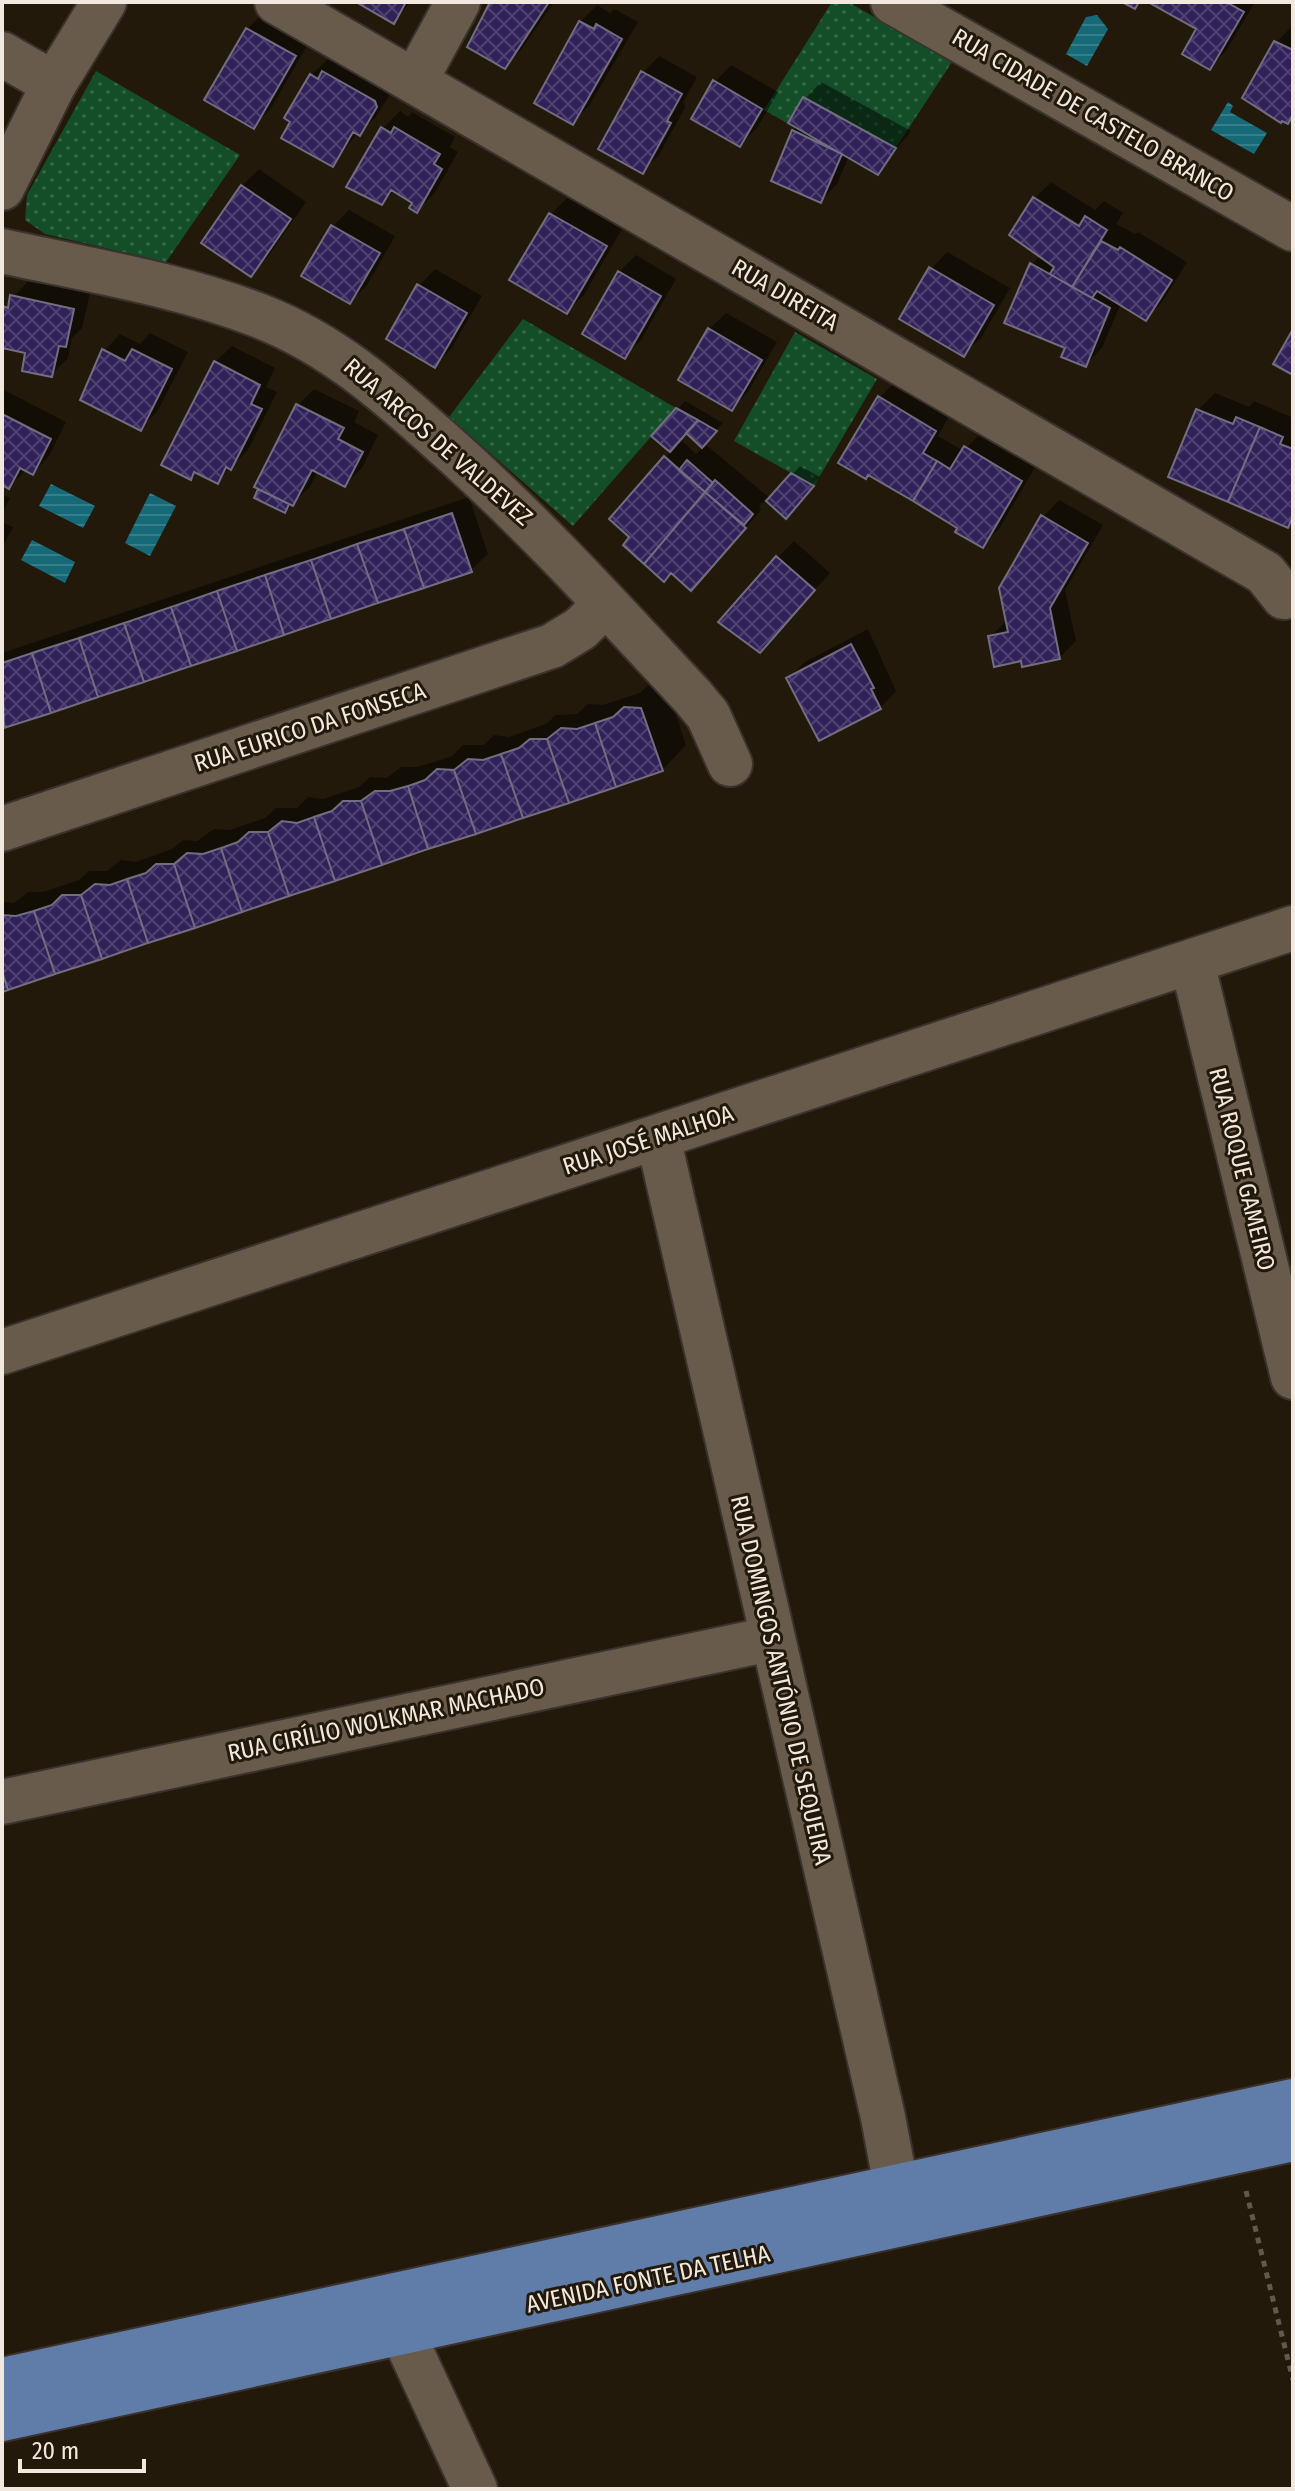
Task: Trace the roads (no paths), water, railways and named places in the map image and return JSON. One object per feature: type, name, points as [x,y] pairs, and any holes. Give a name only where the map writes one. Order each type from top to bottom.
[{"type":"main road","name":"AVENIDA FONTE DA TELHA","points":[[2,2419],[402,2332],[1293,2101]]},
{"type":"main road","name":"AVENIDA FONTE DA TELHA","points":[[2,2380],[900,2205],[1237,2152],[1293,2139]]},
{"type":"street","points":[[2,188],[54,84],[104,2]]},
{"type":"street","name":"RUA DIREITA","points":[[277,2],[1265,573],[1284,597]]},
{"type":"street","points":[[415,81],[458,2]]},
{"type":"street","name":"RUA CIDADE DE CASTELO BRANCO","points":[[893,2],[1293,229]]},
{"type":"street","points":[[2,54],[54,84]]},
{"type":"street","name":"RUA ARCOS DE VALDEVEZ","points":[[2,251],[226,304],[285,327],[352,364],[528,520],[708,715],[730,764]]},
{"type":"street","name":"RUA EURICO DA FONSECA","points":[[2,829],[552,646],[580,629],[606,604]]},
{"type":"street","name":"RUA JOSÉ MALHOA","points":[[2,1352],[1293,928]]},
{"type":"street","name":"RUA ROQUE GAMEIRO","points":[[1192,962],[1293,1377]]},
{"type":"street","name":"RUA DOMINGOS ANTÓNIO DE SEQUEIRA","points":[[658,1137],[900,2205]]},
{"type":"street","name":"RUA CIRÍLIO WOLKMAR MACHADO","points":[[2,1802],[770,1639]]},
{"type":"street","points":[[402,2332],[475,2489]]},
{"type":"water","points":[[1097,15],[1108,29],[1087,66],[1066,54],[1086,17]]},
{"type":"water","points":[[1228,102],[1233,106],[1230,112],[1267,133],[1254,154],[1211,130]]},
{"type":"water","points":[[51,484],[95,506],[83,528],[39,506]]},
{"type":"water","points":[[150,493],[176,506],[150,556],[125,543]]},
{"type":"water","points":[[32,540],[75,562],[65,583],[21,560]]}]
